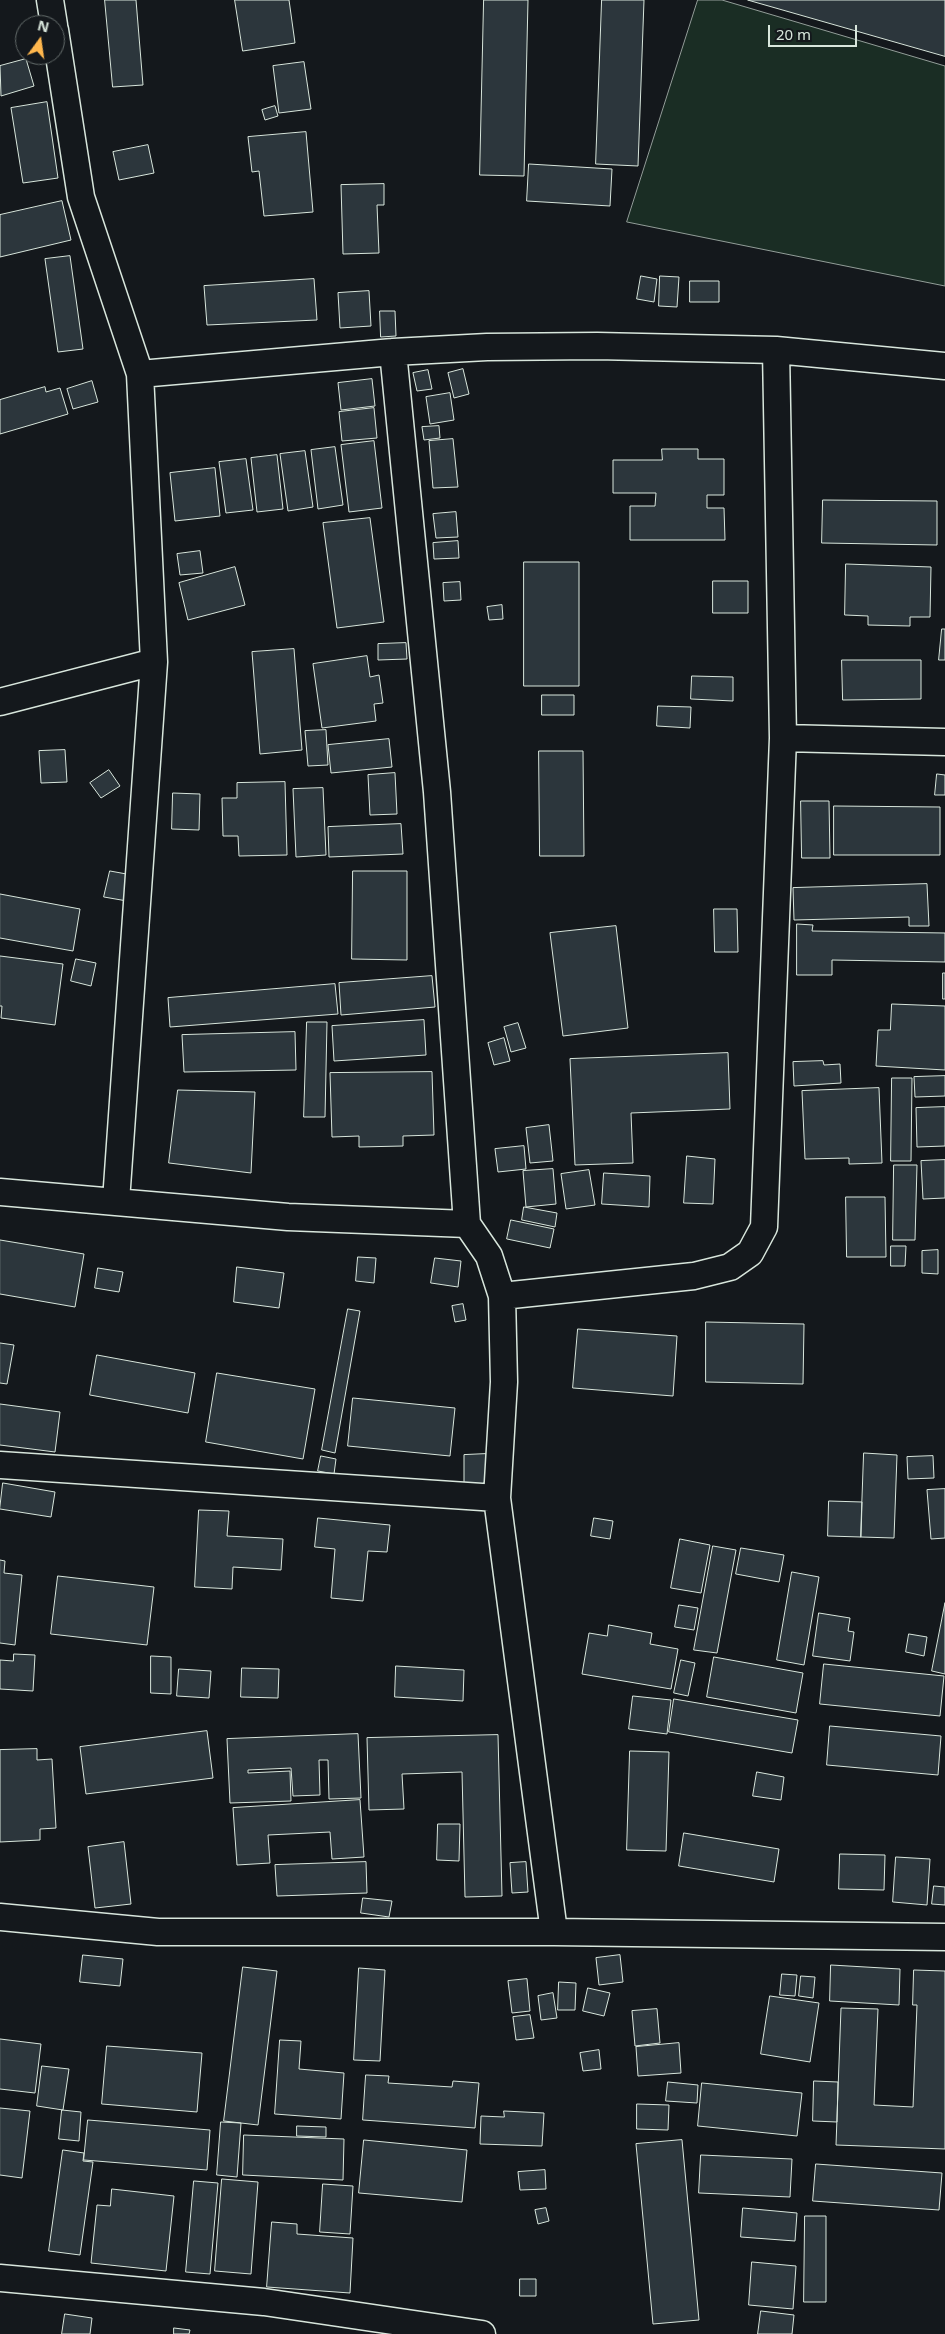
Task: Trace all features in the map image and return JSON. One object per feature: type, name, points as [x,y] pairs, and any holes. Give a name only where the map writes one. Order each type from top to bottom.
[{"type":"street","points":[[50,0],[52,15]]},
{"type":"street","points":[[60,65],[81,197],[140,374],[154,662],[116,1201]]},
{"type":"street","points":[[140,374],[393,352],[487,347],[588,346],[776,350],[945,366]]},
{"type":"street","points":[[502,1296],[694,1276],[730,1267],[750,1253],[764,1227],[783,738],[776,350]]},
{"type":"street","points":[[393,352],[437,792],[467,1224],[489,1256],[502,1296],[504,1382],[497,1498],[554,1932]]},
{"type":"street","points":[[0,702],[154,662]]},
{"type":"street","points":[[783,738],[945,742]]},
{"type":"street","points":[[0,1192],[288,1217],[467,1224]]},
{"type":"street","points":[[0,1465],[497,1498]]},
{"type":"street","points":[[0,1917],[158,1932],[554,1932],[945,1937]]},
{"type":"street","points":[[0,2278],[264,2302],[482,2334]]},
{"type":"green space","points":[[698,0],[722,0],[945,66],[945,286],[627,222]]},
{"type":"building","points":[[105,0],[136,0],[143,85],[113,87]]},
{"type":"building","points":[[235,0],[289,0],[295,43],[243,51]]},
{"type":"building","points":[[484,0],[528,0],[524,176],[480,175]]},
{"type":"building","points":[[602,0],[644,0],[638,166],[596,164]]},
{"type":"building","points":[[748,0],[945,0],[945,56]]},
{"type":"building","points":[[15,62],[15,65],[28,65],[34,86],[1,96],[0,66]]},
{"type":"building","points":[[304,62],[311,109],[279,113],[273,66]]},
{"type":"building","points":[[47,102],[58,178],[23,183],[11,108]]},
{"type":"building","points":[[275,106],[278,116],[265,120],[262,110]]},
{"type":"building","points":[[306,132],[313,212],[264,216],[259,171],[252,172],[248,137]]},
{"type":"building","points":[[148,145],[154,173],[119,180],[113,152]]},
{"type":"building","points":[[529,164],[612,169],[610,206],[527,201]]},
{"type":"building","points":[[384,184],[384,205],[377,205],[379,253],[343,254],[341,185]]},
{"type":"building","points":[[62,201],[71,240],[0,257],[0,215]]},
{"type":"building","points":[[70,256],[83,349],[58,352],[45,259]]},
{"type":"building","points":[[641,276],[657,279],[654,302],[637,299]]},
{"type":"building","points":[[660,276],[679,277],[677,307],[659,306]]},
{"type":"building","points":[[314,279],[317,320],[207,325],[204,286]]},
{"type":"building","points":[[690,281],[719,281],[719,302],[690,302]]},
{"type":"building","points":[[369,291],[371,326],[340,328],[338,293]]},
{"type":"building","points":[[380,311],[395,311],[396,336],[381,337]]},
{"type":"building","points":[[463,369],[469,394],[454,398],[448,373]]},
{"type":"building","points":[[428,370],[432,389],[417,391],[413,373]]},
{"type":"building","points":[[372,379],[375,406],[341,410],[338,383]]},
{"type":"building","points":[[92,381],[98,402],[73,409],[67,389]]},
{"type":"building","points":[[45,387],[46,392],[60,388],[68,414],[0,434],[0,400]]},
{"type":"building","points":[[450,393],[454,420],[430,424],[426,397]]},
{"type":"building","points":[[374,408],[377,438],[342,441],[339,412]]},
{"type":"building","points":[[439,426],[440,438],[424,440],[422,427]]},
{"type":"building","points":[[453,439],[458,487],[433,488],[429,441]]},
{"type":"building","points":[[374,441],[382,508],[349,512],[341,445]]},
{"type":"building","points":[[335,447],[343,505],[318,509],[311,450]]},
{"type":"building","points":[[662,449],[698,449],[698,459],[724,459],[724,495],[707,495],[707,508],[724,508],[725,540],[630,540],[630,506],[655,506],[656,493],[613,493],[613,460],[662,460]]},
{"type":"building","points":[[305,451],[313,507],[288,511],[280,454]]},
{"type":"building","points":[[277,455],[283,509],[257,512],[251,458]]},
{"type":"building","points":[[246,459],[253,510],[226,513],[219,462]]},
{"type":"building","points":[[215,468],[220,516],[175,521],[170,473]]},
{"type":"building","points":[[823,500],[937,501],[937,545],[822,543]]},
{"type":"building","points":[[456,512],[458,537],[436,538],[433,514]]},
{"type":"building","points":[[370,518],[384,622],[337,628],[323,523]]},
{"type":"building","points":[[458,541],[459,558],[434,559],[433,543]]},
{"type":"building","points":[[200,551],[203,573],[180,575],[177,554]]},
{"type":"building","points":[[524,562],[579,562],[579,686],[524,686]]},
{"type":"building","points":[[846,564],[931,567],[930,617],[910,617],[910,626],[868,625],[868,616],[845,615]]},
{"type":"building","points":[[235,567],[245,605],[188,620],[179,583]]},
{"type":"building","points":[[713,581],[748,581],[748,613],[713,613]]},
{"type":"building","points":[[460,582],[461,600],[444,601],[443,583]]},
{"type":"building","points":[[502,605],[503,619],[489,620],[487,607]]},
{"type":"building","points":[[942,629],[945,629],[945,660],[939,660]]},
{"type":"building","points":[[406,643],[407,659],[378,660],[378,644]]},
{"type":"building","points":[[294,649],[302,750],[260,754],[252,652]]},
{"type":"building","points":[[367,656],[370,677],[379,675],[383,703],[374,704],[376,721],[322,728],[313,664]]},
{"type":"building","points":[[842,660],[921,660],[921,699],[843,700]]},
{"type":"building","points":[[692,676],[733,677],[733,701],[691,699]]},
{"type":"building","points":[[542,695],[574,695],[574,715],[542,715]]},
{"type":"building","points":[[658,706],[691,707],[690,728],[657,726]]},
{"type":"building","points":[[326,730],[328,765],[308,766],[305,731]]},
{"type":"building","points":[[389,739],[392,767],[331,773],[328,745]]},
{"type":"building","points":[[65,750],[67,782],[41,783],[39,751]]},
{"type":"building","points":[[539,751],[583,751],[584,856],[540,856]]},
{"type":"building","points":[[109,770],[120,786],[101,798],[90,783]]},
{"type":"building","points":[[395,773],[397,814],[370,815],[368,775]]},
{"type":"building","points":[[937,774],[945,775],[945,795],[935,795]]},
{"type":"building","points":[[285,782],[287,855],[239,856],[238,836],[223,836],[222,798],[237,798],[237,783]]},
{"type":"building","points":[[323,788],[326,855],[296,857],[293,789]]},
{"type":"building","points":[[173,793],[200,794],[199,830],[172,829]]},
{"type":"building","points":[[801,801],[829,801],[830,858],[802,858]]},
{"type":"building","points":[[834,806],[940,807],[940,855],[834,855]]},
{"type":"building","points":[[401,824],[403,854],[329,857],[328,827]]},
{"type":"building","points":[[110,871],[132,875],[127,901],[104,897]]},
{"type":"building","points":[[353,871],[407,871],[407,960],[352,959]]},
{"type":"building","points":[[927,884],[929,926],[909,926],[909,917],[794,920],[793,888]]},
{"type":"building","points":[[0,894],[80,909],[73,951],[0,938]]},
{"type":"building","points":[[714,909],[737,909],[738,952],[715,952]]},
{"type":"building","points":[[797,924],[813,925],[812,931],[945,933],[945,962],[832,960],[832,975],[797,975]]},
{"type":"building","points":[[616,926],[628,1028],[563,1036],[550,933]]},
{"type":"building","points":[[0,956],[63,964],[55,1025],[1,1018]]},
{"type":"building","points":[[76,959],[96,963],[91,986],[71,981]]},
{"type":"building","points":[[943,973],[945,973],[945,999],[943,999]]},
{"type":"building","points":[[432,976],[435,1007],[341,1015],[339,983]]},
{"type":"building","points":[[335,984],[338,1014],[170,1027],[168,998]]},
{"type":"building","points":[[892,1004],[945,1006],[945,1070],[876,1066],[878,1030],[890,1030]]},
{"type":"building","points":[[424,1020],[426,1055],[334,1061],[332,1026]]},
{"type":"building","points":[[307,1022],[327,1022],[325,1117],[304,1117]]},
{"type":"building","points":[[518,1023],[526,1048],[511,1052],[504,1027]]},
{"type":"building","points":[[295,1032],[296,1070],[184,1072],[182,1035]]},
{"type":"building","points":[[504,1038],[510,1061],[494,1065],[488,1043]]},
{"type":"building","points":[[728,1053],[730,1109],[631,1113],[633,1163],[575,1165],[570,1059]]},
{"type":"building","points":[[823,1061],[824,1065],[840,1064],[841,1083],[794,1086],[793,1062]]},
{"type":"building","points":[[432,1072],[434,1135],[403,1136],[403,1146],[359,1147],[359,1136],[332,1137],[330,1073]]},
{"type":"building","points":[[945,1076],[945,1096],[915,1097],[914,1077]]},
{"type":"building","points":[[892,1078],[912,1078],[911,1161],[891,1161]]},
{"type":"building","points":[[879,1088],[882,1163],[849,1164],[849,1158],[805,1159],[802,1091]]},
{"type":"building","points":[[178,1090],[255,1092],[251,1173],[169,1163]]},
{"type":"building","points":[[945,1107],[945,1146],[917,1147],[916,1108]]},
{"type":"building","points":[[549,1125],[553,1161],[530,1163],[526,1128]]},
{"type":"building","points":[[524,1146],[526,1169],[498,1172],[495,1149]]},
{"type":"building","points":[[687,1156],[715,1159],[713,1204],[684,1203]]},
{"type":"building","points":[[945,1160],[945,1198],[923,1199],[921,1161]]},
{"type":"building","points":[[894,1165],[917,1165],[915,1240],[893,1240]]},
{"type":"building","points":[[553,1169],[556,1204],[526,1207],[523,1171]]},
{"type":"building","points":[[589,1170],[595,1205],[566,1209],[561,1174]]},
{"type":"building","points":[[604,1173],[650,1176],[649,1207],[602,1204]]},
{"type":"building","points":[[846,1197],[885,1197],[886,1257],[847,1257]]},
{"type":"building","points":[[524,1207],[557,1213],[555,1227],[522,1220]]},
{"type":"building","points":[[511,1220],[554,1229],[550,1248],[507,1239]]},
{"type":"building","points":[[0,1240],[84,1254],[75,1307],[0,1294]]},
{"type":"building","points":[[891,1246],[906,1246],[905,1266],[891,1266]]},
{"type":"building","points":[[938,1250],[938,1274],[922,1273],[922,1251]]},
{"type":"building","points":[[358,1257],[376,1258],[374,1283],[356,1281]]},
{"type":"building","points":[[435,1258],[461,1261],[458,1287],[431,1283]]},
{"type":"building","points":[[237,1267],[284,1273],[279,1308],[234,1302]]},
{"type":"building","points":[[98,1268],[123,1272],[119,1292],[95,1288]]},
{"type":"building","points":[[463,1304],[466,1320],[455,1322],[452,1306]]},
{"type":"building","points":[[348,1309],[360,1311],[335,1453],[322,1450]]},
{"type":"building","points":[[706,1322],[804,1324],[803,1384],[706,1382]]},
{"type":"building","points":[[578,1329],[677,1336],[673,1396],[573,1388]]},
{"type":"building","points":[[0,1343],[14,1345],[7,1384],[0,1383]]},
{"type":"building","points":[[97,1355],[195,1373],[188,1413],[90,1395]]},
{"type":"building","points":[[217,1373],[315,1389],[303,1459],[206,1442]]},
{"type":"building","points":[[353,1398],[455,1408],[450,1456],[348,1446]]},
{"type":"building","points":[[0,1404],[60,1412],[55,1452],[0,1445]]},
{"type":"building","points":[[864,1453],[897,1455],[894,1538],[861,1537]]},
{"type":"building","points":[[486,1454],[487,1485],[464,1486],[464,1455]]},
{"type":"building","points":[[321,1456],[336,1459],[334,1474],[318,1471]]},
{"type":"building","points":[[933,1456],[934,1478],[908,1479],[907,1457]]},
{"type":"building","points":[[3,1483],[55,1492],[51,1517],[0,1509]]},
{"type":"building","points":[[945,1489],[945,1538],[931,1539],[927,1490]]},
{"type":"building","points":[[829,1501],[862,1502],[861,1537],[828,1536]]},
{"type":"building","points":[[199,1510],[229,1511],[227,1536],[283,1539],[281,1570],[233,1567],[232,1589],[195,1587]]},
{"type":"building","points":[[318,1518],[390,1525],[387,1552],[368,1551],[363,1601],[331,1598],[335,1549],[315,1547]]},
{"type":"building","points":[[594,1518],[613,1521],[610,1539],[591,1536]]},
{"type":"building","points":[[680,1539],[710,1545],[701,1593],[671,1588]]},
{"type":"building","points":[[713,1546],[736,1550],[717,1653],[694,1650]]},
{"type":"building","points":[[741,1548],[784,1555],[779,1582],[736,1574]]},
{"type":"building","points":[[0,1560],[5,1561],[4,1573],[22,1575],[15,1645],[0,1643]]},
{"type":"building","points":[[792,1572],[819,1577],[804,1665],[777,1660]]},
{"type":"building","points":[[58,1576],[154,1587],[147,1645],[51,1634]]},
{"type":"building","points":[[945,1603],[945,1674],[932,1671]]},
{"type":"building","points":[[679,1605],[698,1608],[694,1630],[675,1627]]},
{"type":"building","points":[[819,1613],[850,1618],[848,1631],[854,1632],[850,1661],[813,1656]]},
{"type":"building","points":[[609,1625],[652,1633],[650,1644],[678,1649],[671,1689],[582,1674],[589,1633],[607,1636]]},
{"type":"building","points":[[909,1634],[927,1637],[924,1656],[906,1652]]},
{"type":"building","points":[[14,1654],[35,1655],[33,1691],[0,1689],[0,1660],[13,1661]]},
{"type":"building","points":[[151,1656],[171,1657],[171,1694],[151,1693]]},
{"type":"building","points":[[714,1657],[803,1673],[796,1713],[707,1697]]},
{"type":"building","points":[[681,1660],[695,1663],[688,1696],[674,1693]]},
{"type":"building","points":[[824,1664],[944,1676],[940,1716],[820,1704]]},
{"type":"building","points":[[396,1666],[464,1670],[463,1701],[395,1697]]},
{"type":"building","points":[[242,1668],[279,1669],[278,1698],[241,1697]]},
{"type":"building","points":[[179,1669],[211,1671],[209,1698],[177,1696]]},
{"type":"building","points":[[633,1696],[671,1700],[667,1734],[629,1729]]},
{"type":"building","points":[[674,1699],[798,1720],[792,1753],[669,1732]]},
{"type":"building","points":[[830,1726],[941,1736],[938,1775],[827,1765]]},
{"type":"building","points":[[207,1731],[213,1778],[86,1794],[80,1747]]},
{"type":"building","points":[[358,1734],[361,1798],[329,1799],[328,1760],[319,1760],[320,1795],[293,1796],[291,1768],[248,1770],[248,1773],[290,1771],[291,1801],[230,1803],[227,1739]]},
{"type":"building","points":[[498,1735],[502,1896],[465,1897],[462,1772],[402,1774],[404,1809],[369,1810],[367,1738]]},
{"type":"building","points":[[37,1749],[37,1760],[52,1759],[56,1828],[40,1829],[40,1840],[0,1842],[0,1750]]},
{"type":"building","points":[[630,1751],[669,1752],[666,1851],[627,1850]]},
{"type":"building","points":[[757,1772],[784,1777],[781,1800],[753,1796]]},
{"type":"building","points":[[360,1800],[364,1857],[332,1859],[330,1832],[268,1835],[270,1863],[237,1865],[233,1808]]},
{"type":"building","points":[[438,1824],[460,1824],[459,1861],[437,1860]]},
{"type":"building","points":[[684,1833],[779,1849],[774,1882],[679,1866]]},
{"type":"building","points":[[124,1842],[131,1904],[95,1908],[88,1847]]},
{"type":"building","points":[[840,1854],[885,1855],[884,1890],[839,1889]]},
{"type":"building","points":[[896,1857],[930,1859],[927,1905],[893,1902]]},
{"type":"building","points":[[366,1862],[367,1893],[277,1896],[275,1865]]},
{"type":"building","points":[[526,1862],[528,1892],[512,1893],[510,1863]]},
{"type":"building","points":[[934,1886],[945,1887],[945,1905],[932,1904]]},
{"type":"building","points":[[363,1898],[392,1901],[389,1917],[361,1913]]},
{"type":"building","points":[[83,1955],[123,1959],[120,1986],[80,1982]]},
{"type":"building","points":[[620,1955],[623,1982],[599,1985],[596,1958]]},
{"type":"building","points":[[831,1965],[900,1969],[899,2005],[830,2001]]},
{"type":"building","points":[[243,1967],[277,1971],[258,2125],[224,2121]]},
{"type":"building","points":[[359,1968],[385,1970],[380,2061],[354,2060]]},
{"type":"building","points":[[914,1970],[945,1971],[945,2149],[836,2145],[841,2008],[878,2009],[874,2105],[913,2107],[917,2005],[913,2005]]},
{"type":"building","points":[[782,1974],[797,1975],[795,1996],[780,1995]]},
{"type":"building","points":[[801,1976],[815,1977],[813,1998],[799,1996]]},
{"type":"building","points":[[527,1979],[530,2011],[512,2013],[508,1981]]},
{"type":"building","points":[[559,1982],[576,1983],[575,2010],[558,2010]]},
{"type":"building","points":[[588,1988],[610,1993],[604,2016],[583,2011]]},
{"type":"building","points":[[553,1993],[557,2018],[541,2020],[538,1996]]},
{"type":"building","points":[[770,1996],[819,2003],[810,2062],[761,2054]]},
{"type":"building","points":[[657,2009],[660,2043],[635,2046],[632,2011]]},
{"type":"building","points":[[530,2015],[534,2038],[516,2040],[513,2017]]},
{"type":"building","points":[[0,2039],[41,2044],[35,2093],[0,2089]]},
{"type":"building","points":[[280,2040],[301,2041],[299,2069],[344,2073],[341,2119],[275,2114]]},
{"type":"building","points":[[679,2043],[681,2073],[638,2076],[636,2047]]},
{"type":"building","points":[[107,2046],[202,2053],[197,2112],[102,2104]]},
{"type":"building","points":[[599,2050],[601,2069],[583,2071],[580,2053]]},
{"type":"building","points":[[42,2066],[69,2069],[63,2110],[37,2106]]},
{"type":"building","points":[[366,2075],[389,2076],[388,2083],[452,2087],[453,2081],[479,2083],[475,2128],[363,2120]]},
{"type":"building","points":[[814,2081],[838,2082],[837,2122],[813,2121]]},
{"type":"building","points":[[668,2082],[698,2085],[697,2103],[666,2101]]},
{"type":"building","points":[[702,2083],[802,2093],[797,2136],[698,2126]]},
{"type":"building","points":[[637,2104],[669,2105],[668,2130],[637,2129]]},
{"type":"building","points":[[0,2108],[30,2111],[22,2178],[0,2175]]},
{"type":"building","points":[[62,2110],[81,2112],[79,2141],[59,2139]]},
{"type":"building","points":[[504,2111],[544,2113],[542,2146],[480,2144],[481,2116],[504,2117]]},
{"type":"building","points":[[88,2120],[210,2130],[207,2170],[84,2160]]},
{"type":"building","points":[[221,2122],[241,2123],[237,2177],[217,2175]]},
{"type":"building","points":[[297,2126],[326,2127],[326,2137],[297,2136]]},
{"type":"building","points":[[244,2135],[344,2139],[343,2180],[243,2175]]},
{"type":"building","points":[[364,2140],[467,2150],[462,2202],[359,2193]]},
{"type":"building","points":[[682,2140],[699,2320],[653,2324],[636,2144]]},
{"type":"building","points":[[63,2150],[84,2153],[83,2161],[93,2162],[80,2255],[49,2251]]},
{"type":"building","points":[[701,2155],[792,2159],[790,2197],[699,2193]]},
{"type":"building","points":[[816,2164],[942,2173],[939,2210],[813,2201]]},
{"type":"building","points":[[545,2170],[546,2189],[520,2190],[518,2172]]},
{"type":"building","points":[[222,2179],[258,2182],[251,2274],[215,2271]]},
{"type":"building","points":[[194,2181],[218,2183],[210,2274],[186,2272]]},
{"type":"building","points":[[323,2184],[353,2186],[350,2234],[320,2232]]},
{"type":"building","points":[[112,2189],[174,2196],[166,2271],[91,2263],[97,2205],[110,2206]]},
{"type":"building","points":[[546,2208],[549,2221],[538,2224],[535,2210]]},
{"type":"building","points":[[743,2208],[797,2213],[795,2241],[741,2237]]},
{"type":"building","points":[[805,2216],[826,2216],[826,2302],[804,2302]]},
{"type":"building","points":[[272,2222],[297,2224],[297,2234],[353,2238],[350,2293],[267,2287]]},
{"type":"building","points":[[752,2262],[796,2266],[793,2309],[749,2305]]},
{"type":"building","points":[[520,2279],[536,2279],[536,2296],[520,2296]]},
{"type":"building","points":[[761,2311],[794,2315],[792,2334],[758,2334]]},
{"type":"building","points":[[65,2314],[92,2318],[90,2334],[62,2334]]},
{"type":"building","points":[[174,2328],[190,2330],[189,2334],[174,2334]]}]
